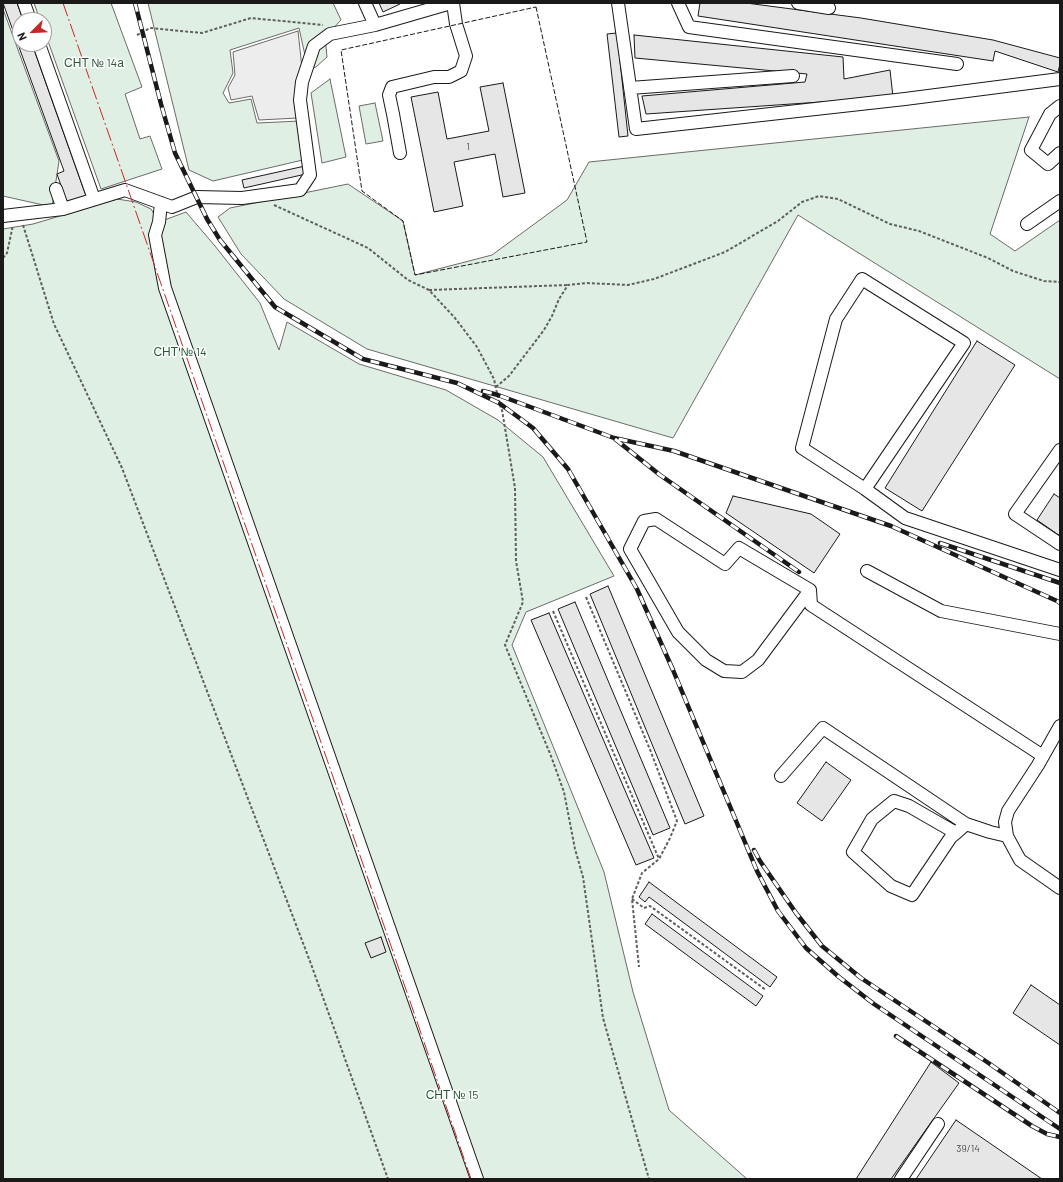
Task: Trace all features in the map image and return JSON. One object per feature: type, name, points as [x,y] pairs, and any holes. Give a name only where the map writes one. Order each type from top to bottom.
[{"type":"street","points":[[365,3],[375,25]]},
{"type":"street","points":[[3,216],[63,209],[125,190],[172,207],[197,197],[242,198],[300,190],[310,175],[299,82],[314,46],[330,34],[375,25],[452,3],[456,24],[466,56],[461,71],[449,78],[434,77],[392,87],[389,95],[400,153]]},
{"type":"street","points":[[618,3],[636,130],[905,99],[1060,79]]},
{"type":"street","points":[[678,3],[689,28],[957,64]]},
{"type":"street","points":[[798,3],[829,8]]},
{"type":"street","points":[[41,52],[94,199]]},
{"type":"street","points":[[630,88],[792,76]]},
{"type":"street","points":[[1060,106],[1050,114],[1031,150],[1048,164],[1060,153]]},
{"type":"street","points":[[56,189],[63,209]]},
{"type":"street","points":[[1027,224],[1060,201]]},
{"type":"street","points":[[161,203],[159,222],[155,235],[166,288],[477,1179]]},
{"type":"street","points":[[865,489],[964,343],[862,278],[836,319],[802,448],[865,489],[905,518],[1060,570]]},
{"type":"street","points":[[1060,450],[1015,514],[1060,544]]},
{"type":"street","points":[[656,519],[725,564],[739,548],[810,590],[758,660],[742,672],[724,671],[706,660],[678,632],[630,548],[644,521],[656,519]]},
{"type":"street","points":[[868,571],[941,611],[1060,634]]},
{"type":"street","points":[[810,590],[811,605],[1043,756]]},
{"type":"street","points":[[1060,726],[1008,811],[1005,822],[1007,836],[1020,860],[1060,888]]},
{"type":"street","points":[[781,776],[823,728],[966,824],[1007,836]]},
{"type":"street","points":[[956,833],[909,806],[894,801],[872,819],[853,852],[891,886],[912,895],[951,837],[956,833],[966,824]]},
{"type":"street","points":[[901,1179],[938,1124]]},
{"type":"path","points":[[137,35],[150,28],[202,33],[251,18],[327,25]]},
{"type":"path","points":[[429,290],[587,283],[628,284],[654,279],[725,252],[778,221],[802,202],[819,196],[838,200],[890,224],[919,231],[988,258],[1013,271],[1044,281],[1060,282]]},
{"type":"path","points":[[273,205],[368,248],[408,280],[429,290],[455,318],[477,347],[494,379],[502,410],[515,488],[516,561],[523,602],[505,645],[564,792],[575,849],[583,876],[604,1018],[649,1179]]},
{"type":"path","points":[[3,258],[7,253],[18,214]]},
{"type":"path","points":[[18,214],[54,324],[124,475],[312,964],[388,1179]]},
{"type":"path","points":[[496,386],[509,376],[544,330],[559,299],[568,285]]},
{"type":"path","points":[[586,597],[651,752],[677,821],[659,859],[642,873],[632,900],[639,967]]},
{"type":"path","points":[[554,611],[659,859]]},
{"type":"path","points":[[632,900],[644,908],[650,906],[766,990]]},
{"type":"green space","name":"СНТ № 14а","points":[[34,3],[111,3],[142,87],[125,94],[140,139],[150,136],[162,169],[101,189],[52,52],[52,12],[37,12]]},
{"type":"green space","points":[[148,3],[333,3],[341,20],[325,37],[327,57],[316,67],[308,69],[299,28],[230,50],[233,73],[223,93],[229,103],[251,99],[257,123],[300,121],[307,159],[213,181],[189,170]]},
{"type":"green space","points":[[3,9],[12,33],[12,52],[19,52],[59,161],[52,207],[3,196]]},
{"type":"green space","points":[[330,79],[346,157],[322,163],[311,93]]},
{"type":"green space","points":[[375,103],[383,141],[366,144],[359,106]]},
{"type":"green space","points":[[1029,117],[990,234],[1015,251],[1060,220],[1060,379],[798,215],[673,438],[367,349],[284,299],[241,254],[218,217],[230,208],[348,184],[403,221],[415,275],[492,255],[567,200],[589,162]]},
{"type":"green space","points":[[117,199],[136,202],[151,209],[159,222],[186,212],[260,303],[279,350],[287,322],[359,364],[446,390],[498,420],[543,457],[614,576],[526,612],[512,645],[604,872],[633,992],[669,1110],[747,1179],[3,1179],[3,229],[33,224]]},
{"type":"shaded area","points":[[298,31],[302,68],[296,82],[298,118],[259,120],[252,96],[231,100],[228,88],[235,75],[233,52]]},
{"type":"building","points":[[3,3],[17,3],[20,12],[12,12],[12,28]]},
{"type":"building","points":[[379,3],[400,3],[400,4],[383,12]]},
{"type":"building","points":[[700,3],[746,3],[861,18],[993,40],[1060,58],[1060,64],[1058,72],[995,51],[993,61],[698,16]]},
{"type":"building","points":[[617,33],[628,136],[619,137],[607,34]]},
{"type":"building","points":[[634,35],[843,57],[844,79],[890,70],[893,97],[646,114],[642,96],[805,82],[807,74],[635,58]]},
{"type":"building","points":[[21,52],[35,52],[86,196],[67,203],[57,174],[64,171]]},
{"type":"building","points":[[503,83],[525,193],[503,197],[495,154],[454,162],[463,206],[434,212],[411,97],[438,92],[447,139],[489,131],[480,87]]},
{"type":"building","points":[[305,166],[306,174],[244,188],[242,180]]},
{"type":"building","points":[[977,341],[1015,365],[922,511],[885,488]]},
{"type":"building","points":[[1054,494],[1060,498],[1060,536],[1037,520]]},
{"type":"building","points":[[733,496],[811,514],[840,534],[814,573],[726,513]]},
{"type":"building","points":[[608,586],[704,816],[685,824],[590,594]]},
{"type":"building","points":[[575,602],[670,828],[653,835],[558,609]]},
{"type":"building","points":[[549,613],[654,858],[636,865],[531,620]]},
{"type":"building","points":[[826,762],[851,780],[822,821],[797,803]]},
{"type":"building","points":[[649,882],[777,977],[770,987],[649,897],[645,902],[639,897]]},
{"type":"building","points":[[652,914],[763,996],[756,1006],[645,924]]},
{"type":"building","points":[[381,937],[386,952],[371,958],[365,943]]},
{"type":"building","points":[[1031,985],[1060,1005],[1060,1045],[1013,1013]]},
{"type":"building","points":[[931,1062],[959,1083],[891,1179],[856,1179]]},
{"type":"building","points":[[956,1120],[1042,1179],[916,1179]]},
{"type":"railway","points":[[135,3],[175,153],[207,219],[220,240],[275,307],[363,359],[457,383],[499,403],[533,428],[568,469],[637,589],[673,670],[757,871],[778,911],[806,948],[839,977],[874,1004],[1060,1129]]},
{"type":"railway","points":[[483,391],[498,395],[614,438],[674,451],[891,526],[1060,603]]},
{"type":"railway","points":[[615,439],[660,475],[799,572]]},
{"type":"railway","points":[[940,543],[1060,583]]},
{"type":"railway","points":[[754,850],[796,913],[822,946],[861,978],[987,1062],[1060,1113]]},
{"type":"railway","points":[[896,1036],[1032,1126],[1047,1134],[1060,1137]]},
{"type":"fence","points":[[536,7],[587,242],[415,275],[403,221],[362,191],[341,50],[536,7]]},
{"type":"power","points":[[63,3],[331,771],[471,1179]]},
{"type":"park label","name":"СНТ № 14","points":[[180,352]]},
{"type":"park label","name":"СНТ № 15","points":[[452,1095]]}]
